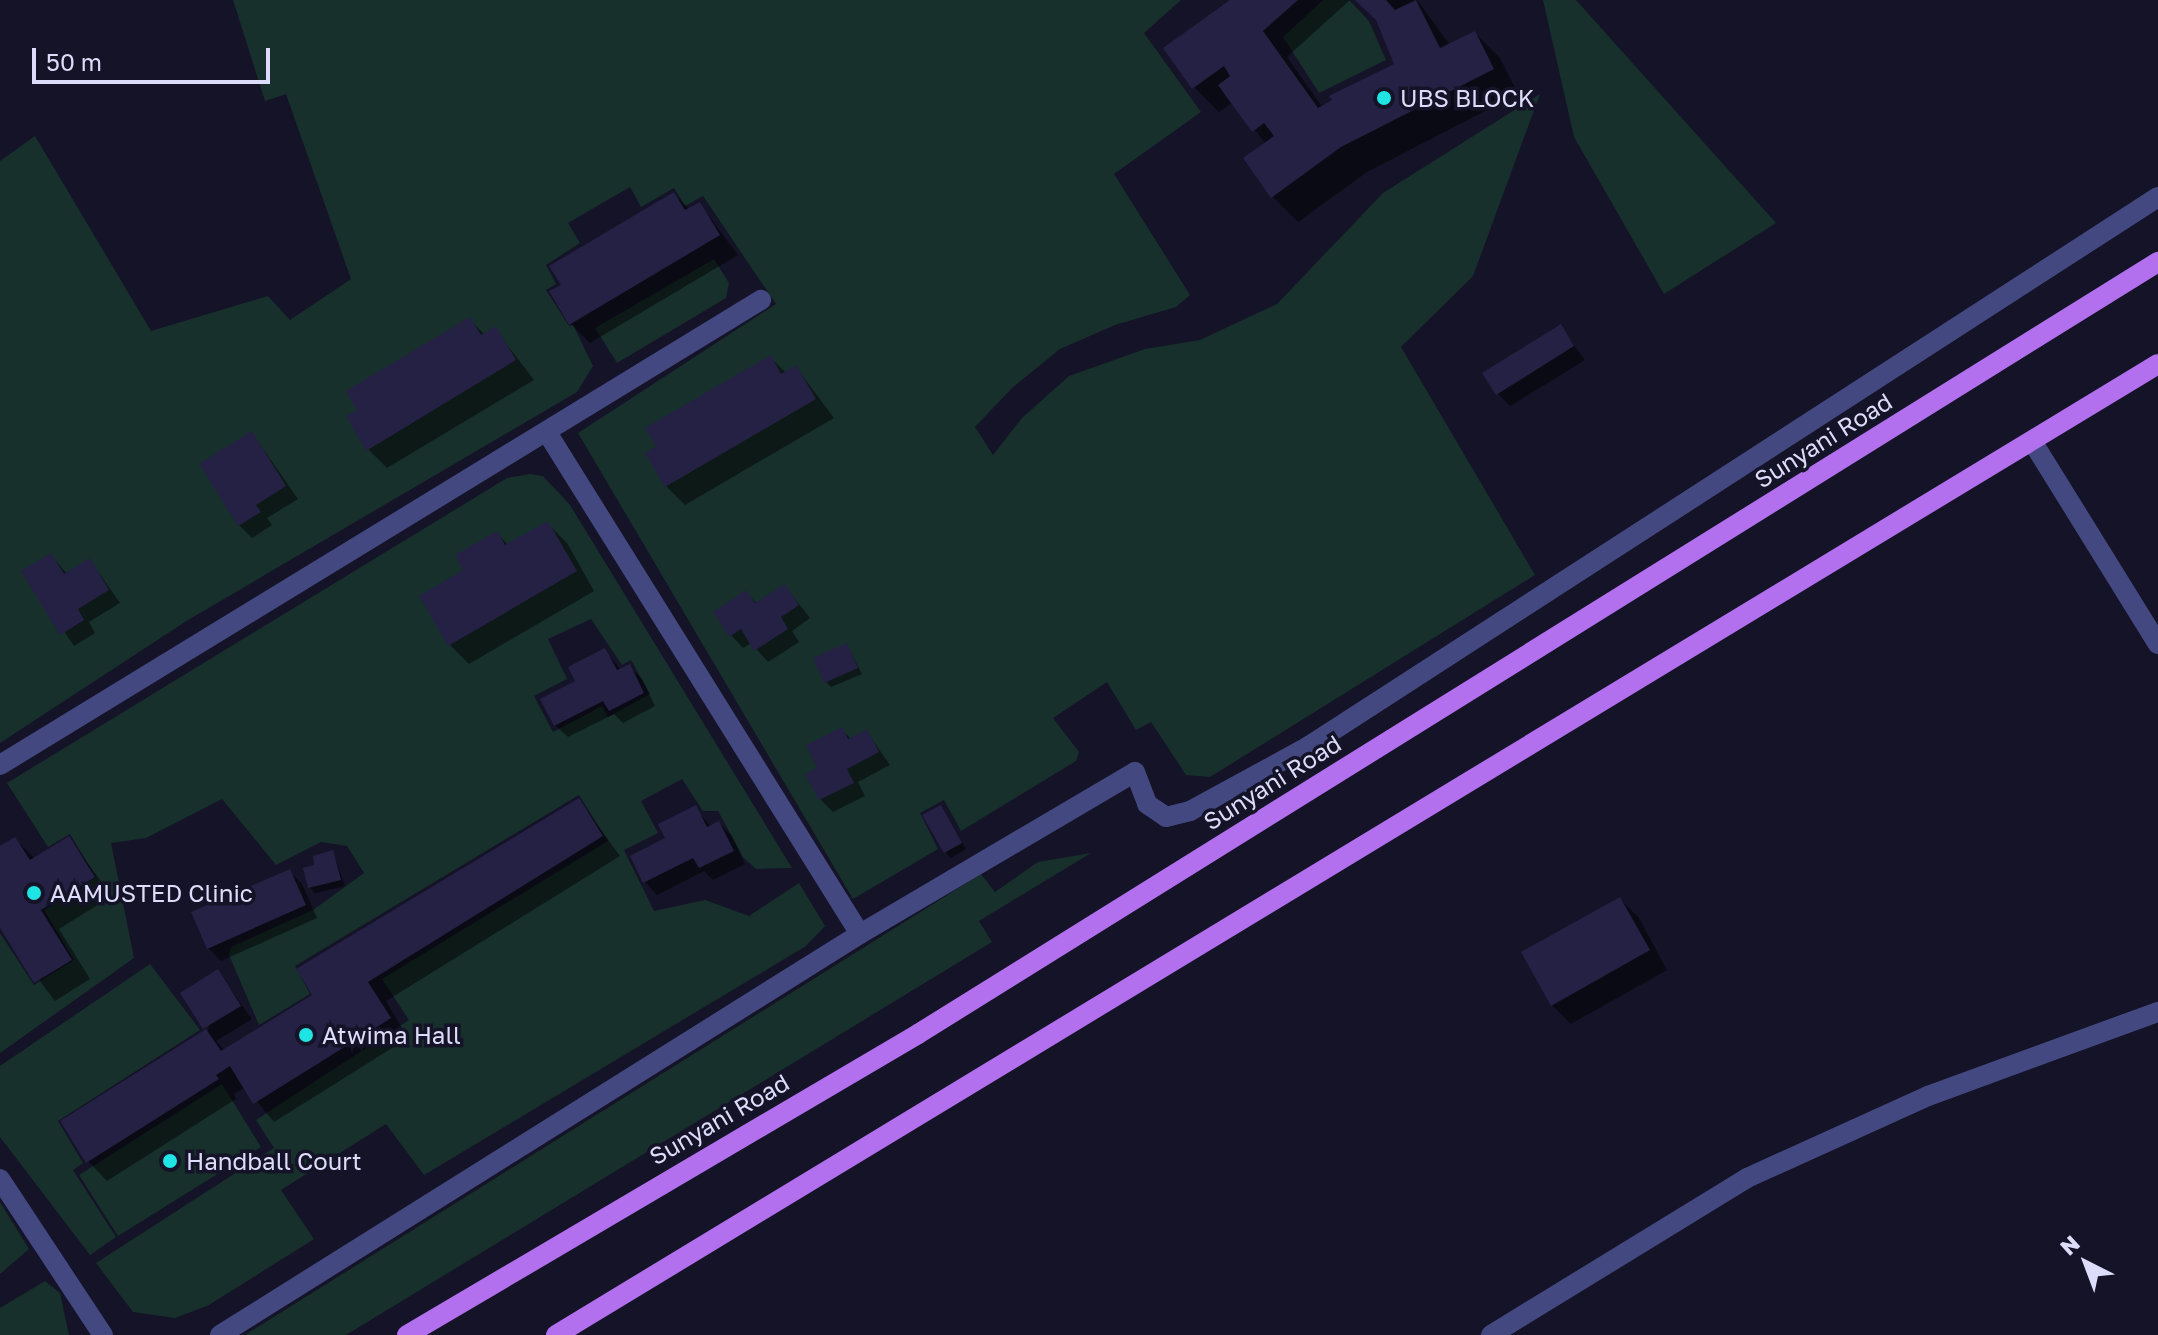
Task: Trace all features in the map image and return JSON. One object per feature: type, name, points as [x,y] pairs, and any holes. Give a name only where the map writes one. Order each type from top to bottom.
[{"type":"main road","name":"Sunyani Road","points":[[407,1335],[918,1034],[2158,262]]},
{"type":"main road","points":[[556,1335],[2158,364]]},
{"type":"street","points":[[220,1335],[860,934],[1135,772],[1147,804],[1166,817],[1190,811],[1309,746],[2158,197]]},
{"type":"street","points":[[0,765],[548,434],[761,300]]},
{"type":"street","points":[[548,434],[860,934]]},
{"type":"street","points":[[2032,441],[2158,644]]},
{"type":"street","points":[[1491,1335],[1747,1178],[1928,1096],[2158,1012]]},
{"type":"street","points":[[0,1179],[103,1335]]},
{"type":"green space","points":[[233,0],[1181,0],[1144,33],[1201,112],[1114,174],[1190,295],[1176,307],[1115,325],[1060,349],[1012,388],[975,427],[993,455],[1022,418],[1069,376],[1145,349],[1200,340],[1277,304],[1383,193],[1540,94],[1473,276],[1401,347],[1535,575],[1210,777],[1186,775],[1151,722],[1136,730],[1107,682],[1053,718],[1079,752],[1076,761],[961,831],[944,800],[920,813],[938,849],[853,899],[578,433],[776,304],[703,196],[685,206],[674,188],[641,207],[630,187],[568,223],[580,243],[546,265],[556,284],[546,290],[569,326],[573,325],[593,366],[577,392],[188,620],[0,743],[0,161],[35,136],[151,331],[268,296],[290,320],[351,279],[286,94],[265,101]]},
{"type":"green space","points":[[1323,0],[1349,0],[1369,21],[1386,60],[1319,93],[1283,37]]},
{"type":"green space","points":[[1543,0],[1576,0],[1776,223],[1664,294],[1574,137]]},
{"type":"green space","points":[[714,259],[729,283],[726,298],[617,363],[595,328]]},
{"type":"green space","points":[[530,474],[543,476],[570,505],[792,868],[756,869],[743,857],[718,811],[703,811],[682,779],[641,801],[658,833],[624,850],[654,911],[705,900],[749,916],[799,883],[825,926],[806,946],[424,1175],[386,1124],[281,1190],[314,1239],[209,1305],[175,1318],[133,1312],[96,1263],[274,1148],[256,1120],[409,1020],[382,979],[608,841],[579,795],[295,966],[310,994],[259,1025],[229,955],[231,947],[313,910],[364,873],[347,846],[321,842],[276,865],[222,799],[146,838],[111,843],[134,958],[0,1053],[0,933],[34,985],[74,960],[44,910],[96,877],[70,834],[48,847],[7,783],[507,478]],"holes":[[[591,619],[622,665],[631,660],[650,694],[608,717],[602,706],[553,732],[534,696],[567,679],[548,639]]]},
{"type":"green space","points":[[1091,853],[979,921],[992,942],[346,1335],[245,1335],[981,874],[995,892],[1038,862]]},
{"type":"green space","points":[[150,964],[200,1030],[58,1121],[83,1163],[73,1170],[116,1237],[90,1255],[0,1137],[0,1066]]},
{"type":"green space","name":"Handball Court","points":[[222,1084],[261,1147],[118,1236],[79,1175]]},
{"type":"green space","points":[[0,1202],[29,1249],[0,1274]]},
{"type":"green space","points":[[45,1281],[60,1293],[69,1335],[0,1335],[0,1308]]},
{"type":"building","name":"UBS BLOCK","points":[[1230,0],[1298,0],[1263,31],[1318,108],[1332,100],[1329,96],[1394,64],[1376,20],[1355,0],[1386,0],[1395,10],[1416,0],[1440,48],[1475,31],[1494,69],[1341,147],[1271,198],[1243,158],[1274,136],[1264,123],[1252,132],[1218,85],[1230,76],[1224,66],[1192,89],[1163,48]]},
{"type":"building","points":[[674,192],[685,210],[700,202],[720,235],[569,325],[549,291],[561,285],[549,266]]},
{"type":"building","points":[[470,317],[481,335],[496,326],[516,360],[366,451],[346,416],[357,410],[346,391]]},
{"type":"building","points":[[1561,324],[1574,346],[1496,395],[1482,373]]},
{"type":"building","points":[[771,355],[781,374],[796,365],[816,399],[665,487],[645,453],[656,446],[645,428]]},
{"type":"building","points":[[252,431],[286,486],[256,505],[261,512],[238,526],[199,464]]},
{"type":"building","points":[[548,521],[577,571],[448,646],[419,596],[463,570],[455,555],[497,531],[505,545]]},
{"type":"building","points":[[51,553],[64,574],[90,558],[109,590],[78,609],[84,620],[60,635],[21,571]]},
{"type":"building","points":[[785,584],[799,605],[781,617],[788,629],[754,651],[741,629],[729,637],[713,612],[746,590],[755,603]]},
{"type":"building","points":[[847,643],[858,668],[824,683],[813,658]]},
{"type":"building","points":[[605,648],[617,670],[630,664],[644,693],[609,711],[603,701],[554,726],[540,699],[575,681],[568,667]]},
{"type":"building","points":[[842,727],[848,739],[867,729],[879,752],[847,769],[854,783],[819,800],[805,774],[817,768],[806,745]]},
{"type":"building","points":[[579,798],[603,836],[368,982],[391,1018],[253,1104],[230,1066],[216,1075],[219,1079],[86,1163],[60,1121],[206,1029],[221,1051],[312,995],[296,969]]},
{"type":"building","points":[[696,805],[707,827],[719,821],[734,851],[699,868],[693,858],[643,883],[630,856],[665,838],[658,824]]},
{"type":"building","points":[[941,805],[962,843],[944,853],[922,815]]},
{"type":"building","name":"AAMUSTED Clinic","points":[[69,836],[95,877],[41,910],[72,960],[34,983],[0,928],[0,846],[15,837],[30,860]]},
{"type":"building","points":[[333,850],[341,880],[308,888],[303,868],[314,865],[313,856]]},
{"type":"building","points":[[290,869],[306,905],[207,949],[191,912]]},
{"type":"building","points":[[1620,897],[1650,950],[1551,1006],[1521,952]]},
{"type":"building","points":[[218,969],[241,1006],[203,1029],[180,993]]},
{"type":"place","name":"UBS BLOCK","points":[[1384,98]]},
{"type":"place","name":"AAMUSTED Clinic","points":[[34,893]]},
{"type":"place","name":"Atwima Hall","points":[[306,1035]]},
{"type":"place","name":"Handball Court","points":[[170,1161]]}]
